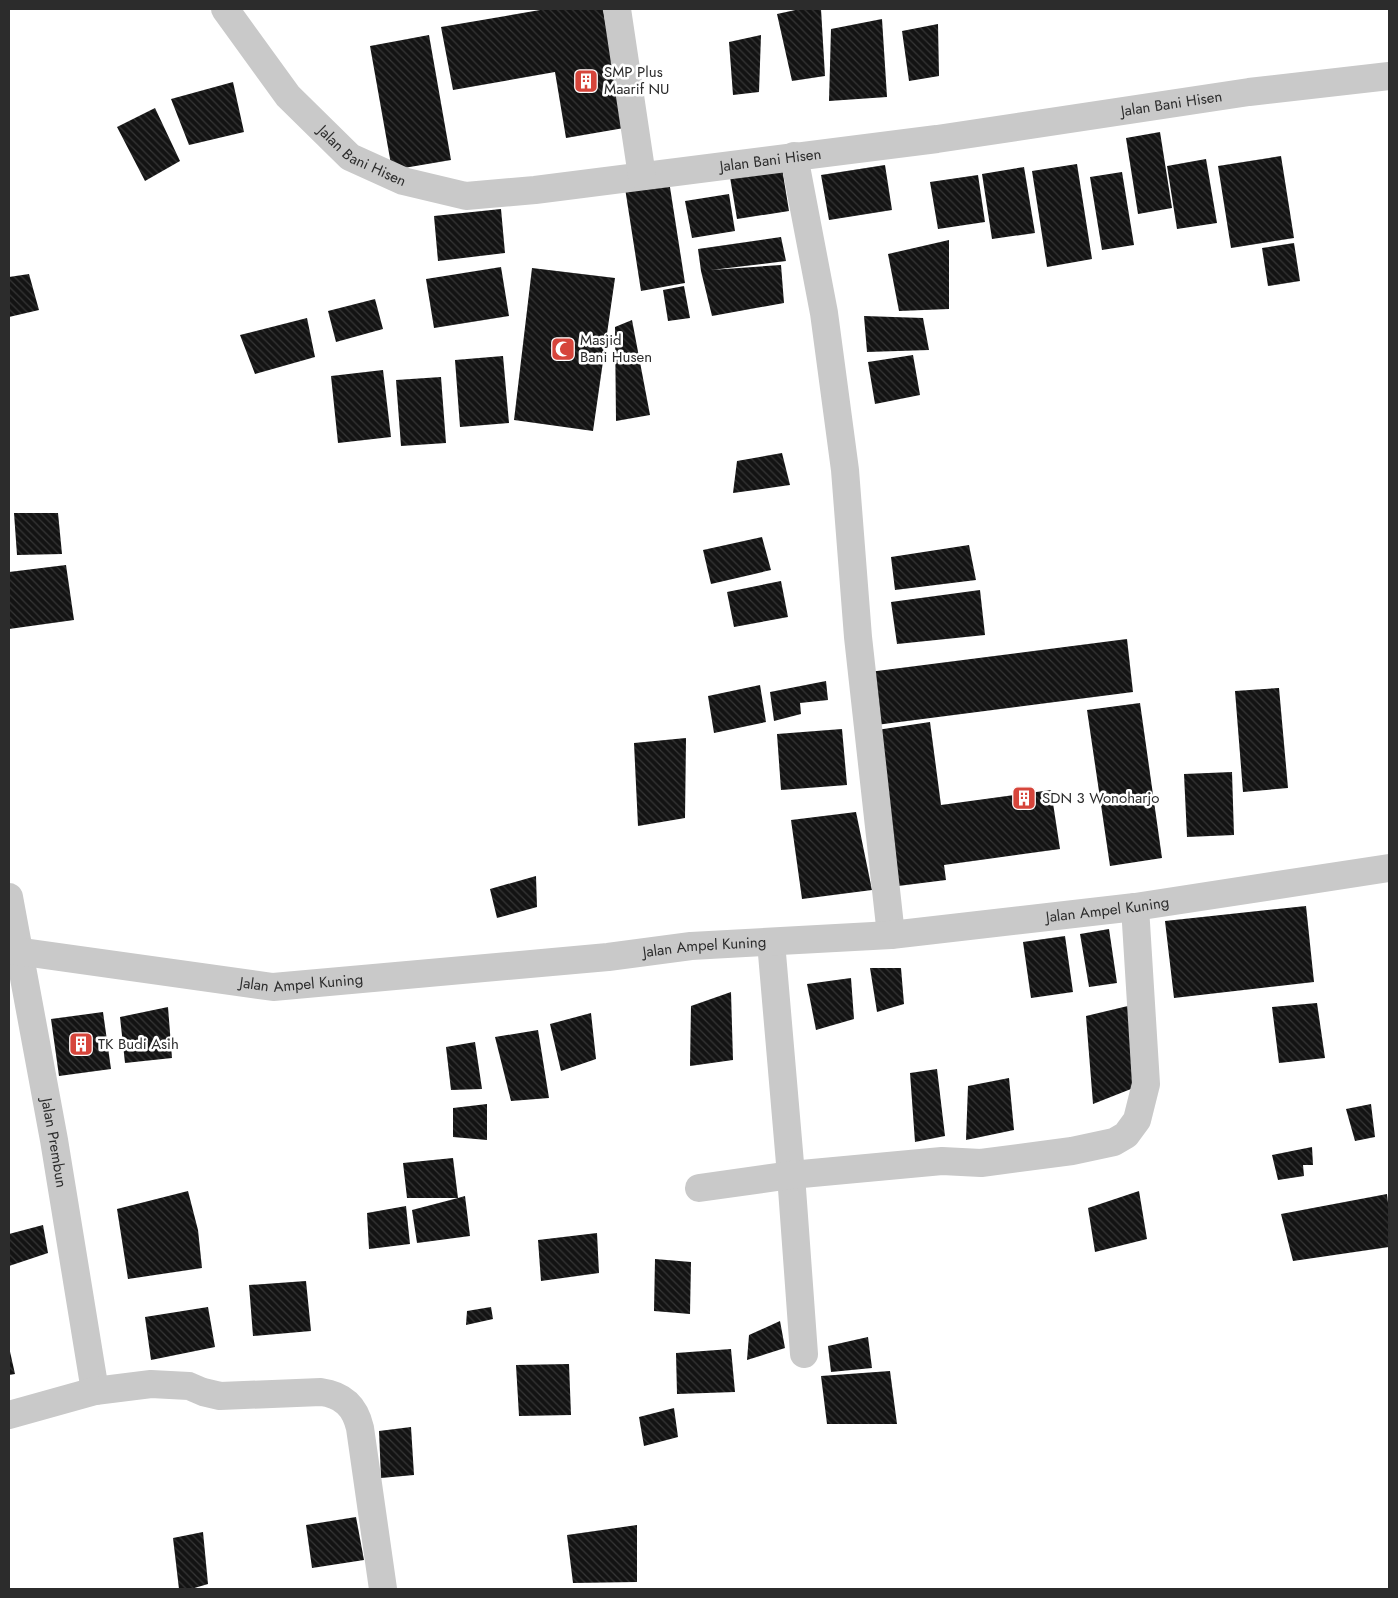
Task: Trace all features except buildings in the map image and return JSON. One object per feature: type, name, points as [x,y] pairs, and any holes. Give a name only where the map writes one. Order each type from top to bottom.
[{"type":"street","name":"Jalan Bani Hisen","points":[[225,9],[288,96],[350,157],[404,181],[466,196],[535,190],[937,139],[1249,92],[1389,76]]},
{"type":"street","points":[[617,9],[642,176]]},
{"type":"street","points":[[794,156],[824,313],[845,470],[858,637],[891,935]]},
{"type":"street","name":"Jalan Ampel Kuning","points":[[14,951],[273,987],[598,958],[691,946],[891,935],[1135,907],[1389,868]]},
{"type":"street","name":"Jalan Prembun","points":[[9,896],[14,951],[54,1140],[95,1391]]},
{"type":"street","points":[[699,1188],[791,1175],[942,1161],[981,1163],[1072,1151],[1114,1142],[1126,1135],[1137,1120],[1146,1084],[1135,907]]},
{"type":"street","points":[[771,942],[804,1354]]},
{"type":"street","points":[[9,1415],[95,1391],[151,1384],[189,1386],[220,1396],[331,1393],[348,1402],[354,1409],[360,1428],[383,1589]]},
{"type":"place","name":"SMP Plus Maarif NU","points":[[586,81]]},
{"type":"place","name":"Masjid Bani Husen","points":[[563,349]]},
{"type":"place","name":"SDN 3 Wonoharjo","points":[[1024,798]]},
{"type":"place","name":"TK Budi Asih","points":[[81,1044]]}]
